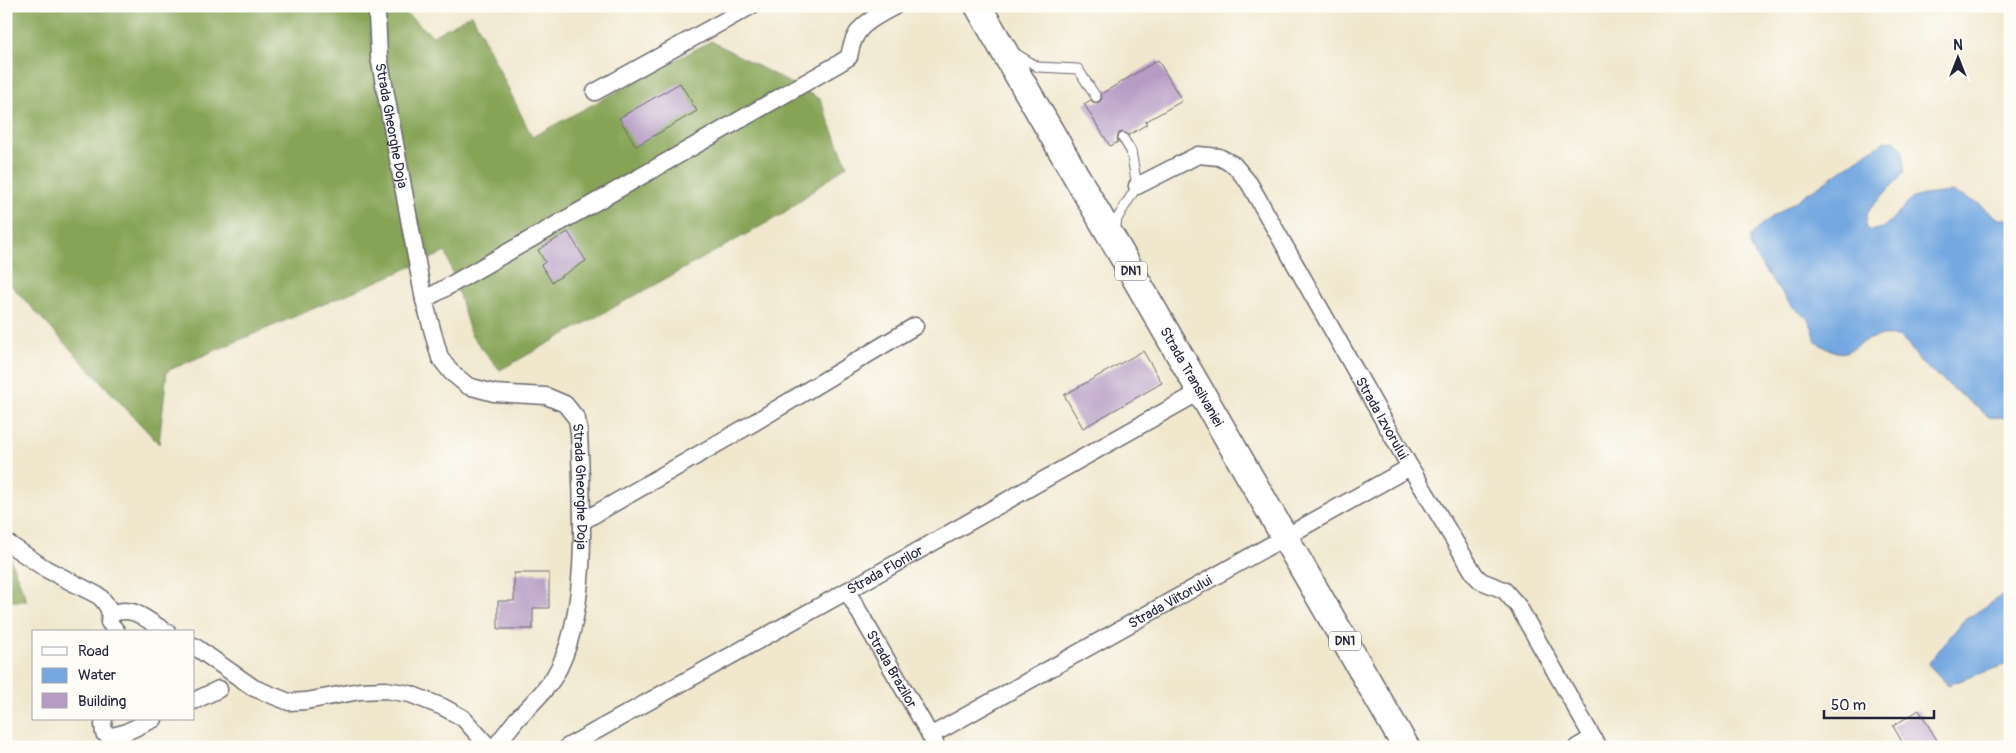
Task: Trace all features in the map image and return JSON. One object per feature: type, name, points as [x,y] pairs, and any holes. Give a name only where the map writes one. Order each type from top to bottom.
[{"type":"main road","name":"Strada Transilvaniei","points":[[978,6],[1406,747]]},
{"type":"street","name":"Strada Gheorghe Doja","points":[[379,6],[377,14],[380,57],[424,300],[440,358],[451,372],[468,386],[494,393],[555,398],[572,410],[577,419],[583,521],[580,572],[575,610],[564,657],[553,677],[495,747]]},
{"type":"street","points":[[595,92],[751,6]]},
{"type":"street","points":[[424,300],[838,64],[849,57],[851,44],[857,31],[895,6]]},
{"type":"street","name":"Strada Izvorului","points":[[1137,186],[1198,154],[1220,157],[1234,165],[1248,183],[1410,466],[1475,575],[1481,582],[1504,590],[1518,606],[1596,742]]},
{"type":"street","points":[[583,521],[788,403],[915,326]]},
{"type":"street","name":"Strada Florilor","points":[[567,747],[847,592],[1200,391]]},
{"type":"street","name":"Strada Viitorului","points":[[933,741],[1284,536],[1410,466]]},
{"type":"street","points":[[6,542],[46,569],[98,596],[105,602],[111,614],[109,622],[115,630]]},
{"type":"street","name":"Strada Brazilor","points":[[847,592],[933,741]]},
{"type":"street","points":[[111,614],[122,610],[134,611],[164,630]]},
{"type":"street","points":[[195,647],[254,688],[289,702],[306,701],[360,691],[386,690],[410,694],[443,707],[463,718],[489,747]]},
{"type":"street","points":[[195,701],[219,689]]},
{"type":"street","points":[[104,720],[104,733],[112,736],[124,733],[152,720]]},
{"type":"street","points":[[1577,747],[1596,742]]},
{"type":"lane","points":[[1000,44],[1038,67],[1078,69],[1096,97]]},
{"type":"lane","points":[[1113,242],[1117,219],[1137,186],[1131,151],[1123,138]]},
{"type":"green space","points":[[6,6],[397,6],[433,36],[472,14],[532,137],[711,41],[820,99],[847,165],[781,215],[500,370],[471,335],[446,252],[167,371],[159,444],[6,280]]},
{"type":"green space","points":[[6,548],[27,601],[6,601]]},
{"type":"water","points":[[1894,140],[1898,143],[1904,155],[1904,173],[1868,211],[1865,227],[1870,231],[1883,228],[1913,198],[1952,192],[1979,204],[1999,219],[2010,219],[2010,419],[1989,417],[1921,363],[1908,344],[1899,336],[1875,337],[1842,352],[1836,352],[1816,342],[1808,319],[1785,298],[1756,257],[1752,248],[1750,243],[1751,237],[1762,224],[1885,141]]},
{"type":"water","points":[[2010,591],[2010,663],[1948,685],[1928,664],[1963,621]]},
{"type":"building","points":[[1158,60],[1182,101],[1145,122],[1147,124],[1129,135],[1123,132],[1119,133],[1118,142],[1110,146],[1084,104],[1091,100],[1094,103],[1099,102],[1102,99],[1101,94]]},
{"type":"building","points":[[680,83],[697,111],[636,146],[619,118]]},
{"type":"building","points":[[568,232],[586,261],[552,282],[541,265],[545,262],[538,250]]},
{"type":"building","points":[[1143,351],[1162,383],[1083,428],[1064,395]]},
{"type":"building","points":[[514,573],[549,573],[549,608],[533,608],[533,629],[498,629],[498,601],[514,601]]},
{"type":"building","points":[[1919,710],[1941,747],[1905,747],[1893,726]]}]
